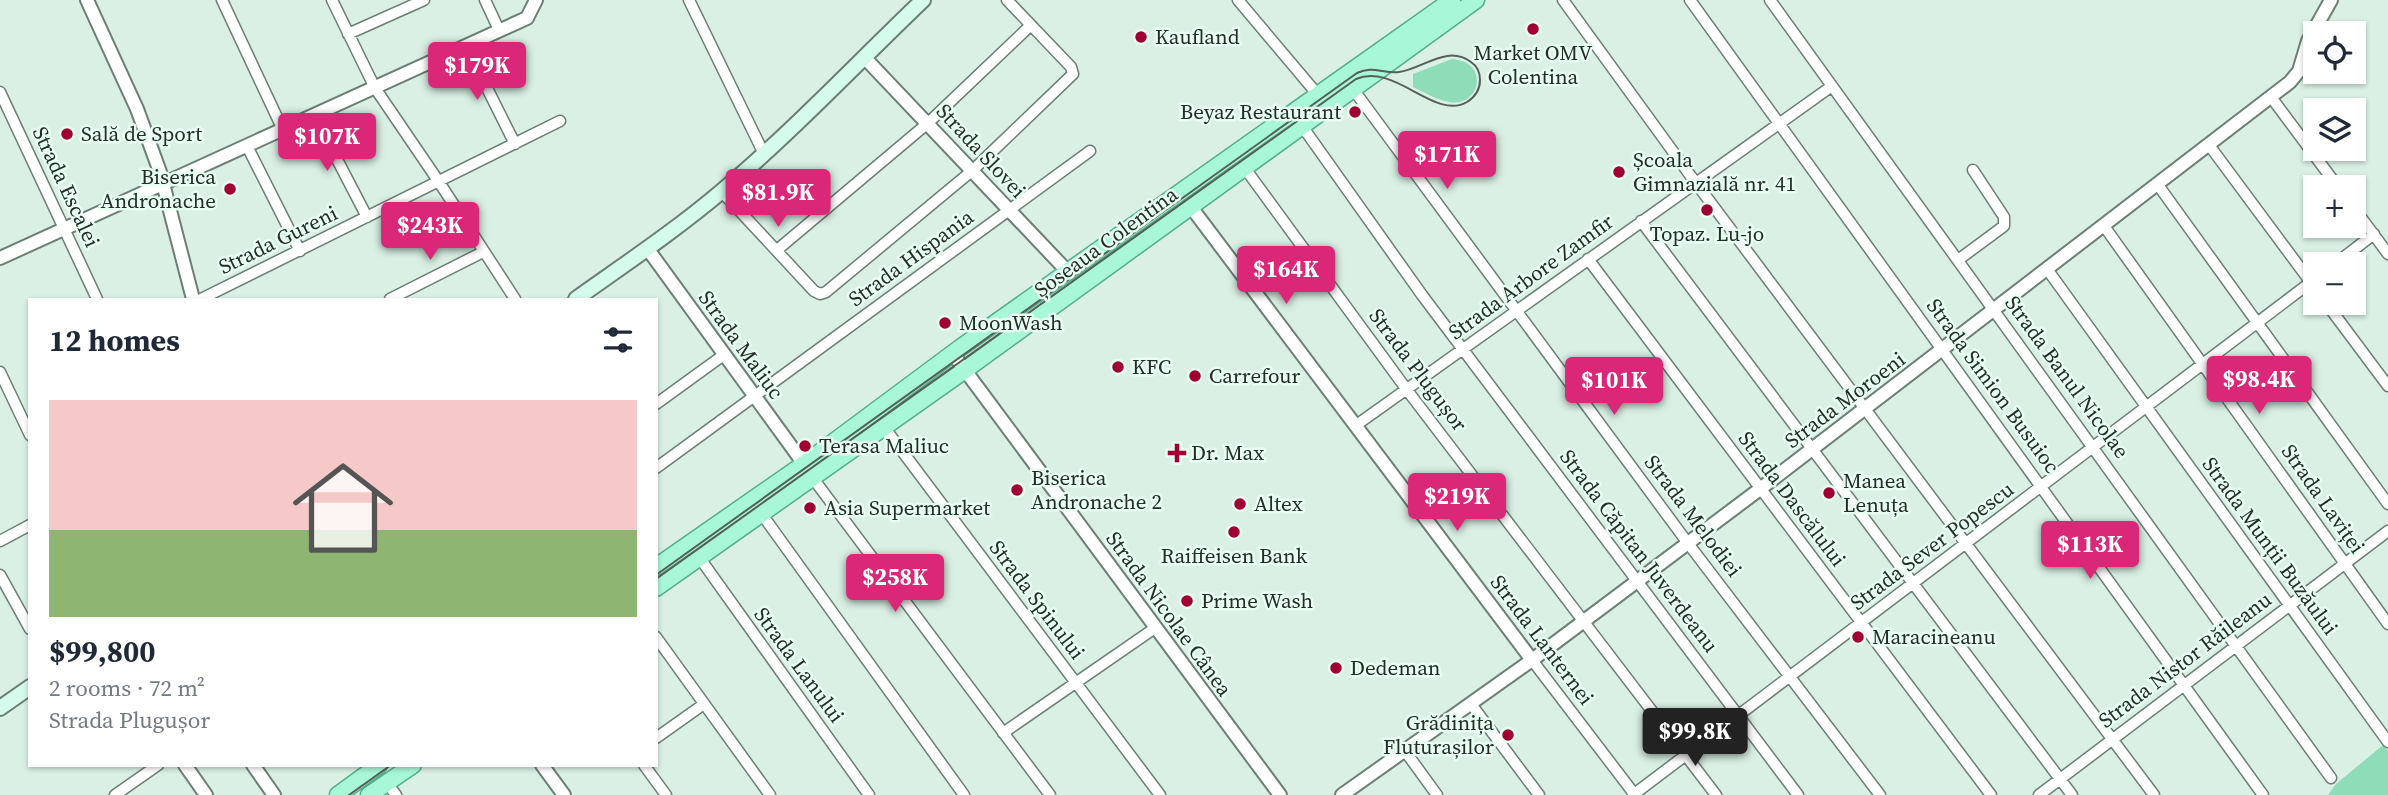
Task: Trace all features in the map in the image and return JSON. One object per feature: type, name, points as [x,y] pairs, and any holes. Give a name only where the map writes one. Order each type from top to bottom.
[{"type":"main road","points":[[577,298],[722,192],[923,0]]},
{"type":"main road","name":"Șoseaua Colentina","points":[[658,587],[761,513],[808,470],[953,354],[1452,0]]},
{"type":"main road","name":"Șoseaua Colentina","points":[[658,566],[808,470],[884,427],[1476,0]]},
{"type":"main road","points":[[0,708],[28,688]]},
{"type":"main road","points":[[338,795],[376,767]]},
{"type":"main road","points":[[369,795],[391,789],[412,767]]},
{"type":"street","points":[[87,0],[137,109],[164,184],[192,298]]},
{"type":"street","points":[[222,0],[283,130]]},
{"type":"street","points":[[332,0],[375,88],[514,298]]},
{"type":"street","points":[[348,34],[424,0]]},
{"type":"street","points":[[485,0],[499,30]]},
{"type":"street","points":[[0,258],[527,18],[536,0]]},
{"type":"street","points":[[690,0],[764,154]]},
{"type":"street","points":[[722,192],[814,291],[820,294],[826,292],[973,170],[1073,74],[1071,67],[1007,0]]},
{"type":"street","points":[[1238,0],[1318,95]]},
{"type":"street","points":[[1563,0],[2154,795]]},
{"type":"street","name":"Strada Simion Busuioc","points":[[1690,0],[2263,795]]},
{"type":"street","name":"Strada Banul Nicolae","points":[[1770,0],[2331,778]]},
{"type":"street","name":"Strada Moroeni","points":[[1342,795],[1532,660],[1760,489],[2290,82],[2299,71],[2308,41],[2331,0]]},
{"type":"street","points":[[777,250],[928,123],[1031,25]]},
{"type":"street","points":[[466,46],[515,144]]},
{"type":"street","name":"Strada Slovei","points":[[864,57],[1069,273]]},
{"type":"street","name":"Strada Arbore Zamfir","points":[[1355,426],[1695,181],[1832,86]]},
{"type":"street","name":"Strada Melodiei","points":[[1353,89],[1687,542],[1880,795]]},
{"type":"street","name":"Strada Escalei","points":[[0,92],[97,298]]},
{"type":"street","points":[[2271,97],[2329,175]]},
{"type":"street","points":[[314,115],[367,217]]},
{"type":"street","name":"Strada Gureni","points":[[203,298],[560,121]]},
{"type":"street","name":"Strada Căpitan Juverdeanu","points":[[1302,126],[1462,350],[1798,795]]},
{"type":"street","points":[[2209,145],[2303,269]]},
{"type":"street","points":[[247,146],[300,251]]},
{"type":"street","name":"Strada Hispania","points":[[658,466],[1090,151]]},
{"type":"street","name":"Strada Plugușor","points":[[1244,167],[1407,390],[1716,795]]},
{"type":"street","points":[[1958,260],[2005,223],[2004,217],[1973,170]]},
{"type":"street","points":[[2158,185],[2388,504]]},
{"type":"street","name":"Strada Lanternei","points":[[1191,207],[1634,795]]},
{"type":"street","points":[[1641,221],[2072,795]]},
{"type":"street","points":[[2366,224],[2388,254]]},
{"type":"street","name":"Strada Laviței","points":[[2104,226],[2388,624]]},
{"type":"street","points":[[2350,252],[2374,234]]},
{"type":"street","name":"Strada Maliuc","points":[[647,248],[808,470]]},
{"type":"street","points":[[392,298],[483,253]]},
{"type":"street","name":"Strada Dascălului","points":[[1588,259],[1991,795]]},
{"type":"street","name":"Strada Munții Buzăului","points":[[2047,269],[2388,742]]},
{"type":"street","name":"Strada Sever Popescu","points":[[1634,795],[2303,291]]},
{"type":"street","points":[[2335,315],[2388,386]]},
{"type":"street","points":[[658,403],[724,354]]},
{"type":"street","name":"Strada Nicolae Cânea","points":[[953,354],[1280,795]]},
{"type":"street","points":[[0,372],[28,431]]},
{"type":"street","name":"Strada Spinului","points":[[884,427],[1160,795]]},
{"type":"street","points":[[808,470],[1050,795]]},
{"type":"street","points":[[761,513],[964,795]]},
{"type":"street","points":[[0,541],[28,526]]},
{"type":"street","name":"Strada Nistor Răileanu","points":[[2039,795],[2388,531]]},
{"type":"street","name":"Strada Lanului","points":[[699,557],[869,795]]},
{"type":"street","points":[[0,575],[28,625]]},
{"type":"street","points":[[1003,733],[1156,628]]},
{"type":"street","points":[[658,640],[770,795]]},
{"type":"street","points":[[658,737],[704,704]]},
{"type":"street","points":[[1471,704],[1539,795]]},
{"type":"street","points":[[1405,751],[1437,795]]},
{"type":"street","points":[[115,795],[155,767]]},
{"type":"street","points":[[186,767],[206,795]]},
{"type":"street","points":[[254,767],[274,795]]},
{"type":"street","points":[[543,767],[564,795]]},
{"type":"street","points":[[645,767],[666,795]]},
{"type":"green space","points":[[1452,59],[1464,62],[1472,68],[1476,76],[1477,84],[1468,98],[1460,102],[1449,102],[1413,87],[1413,74]]},
{"type":"green space","points":[[2383,745],[2388,751],[2388,795],[2328,795],[2336,784]]},
{"type":"tram line","points":[[658,574],[1357,73],[1368,70],[1399,72],[1444,56],[1462,57],[1471,62],[1479,72],[1479,87],[1472,98],[1455,106],[1428,99],[1385,78],[1370,76],[1356,79],[658,578]]},
{"type":"tram line","points":[[349,795],[388,767]]},
{"type":"place","name":"Market OMV Colentina","points":[[1533,29]]},
{"type":"place","name":"Kaufland","points":[[1141,37]]},
{"type":"place","name":"Beyaz Restaurant","points":[[1355,112]]},
{"type":"place","name":"Sală de Sport","points":[[67,134]]},
{"type":"place","name":"Școala Gimnazială nr. 41","points":[[1619,172]]},
{"type":"place","name":"Biserica Andronache","points":[[230,189]]},
{"type":"place","name":"Topaz. Lu-jo","points":[[1707,210]]},
{"type":"place","name":"MoonWash","points":[[945,323]]},
{"type":"place","name":"KFC","points":[[1118,367]]},
{"type":"place","name":"Carrefour","points":[[1195,376]]},
{"type":"place","name":"Terasa Maliuc","points":[[805,446]]},
{"type":"place","name":"Dr. Max","points":[[1177,453]]},
{"type":"place","name":"Biserica Andronache 2","points":[[1017,490]]},
{"type":"place","name":"Manea Lenuța","points":[[1829,493]]},
{"type":"place","name":"Altex","points":[[1240,504]]},
{"type":"place","name":"Asia Supermarket","points":[[810,508]]},
{"type":"place","name":"Raiffeisen Bank","points":[[1234,532]]},
{"type":"place","name":"Prime Wash","points":[[1187,601]]},
{"type":"place","name":"Maracineanu","points":[[1858,637]]},
{"type":"place","name":"Dedeman","points":[[1336,668]]},
{"type":"place","name":"Grădinița Fluturașilor","points":[[1508,735]]}]
